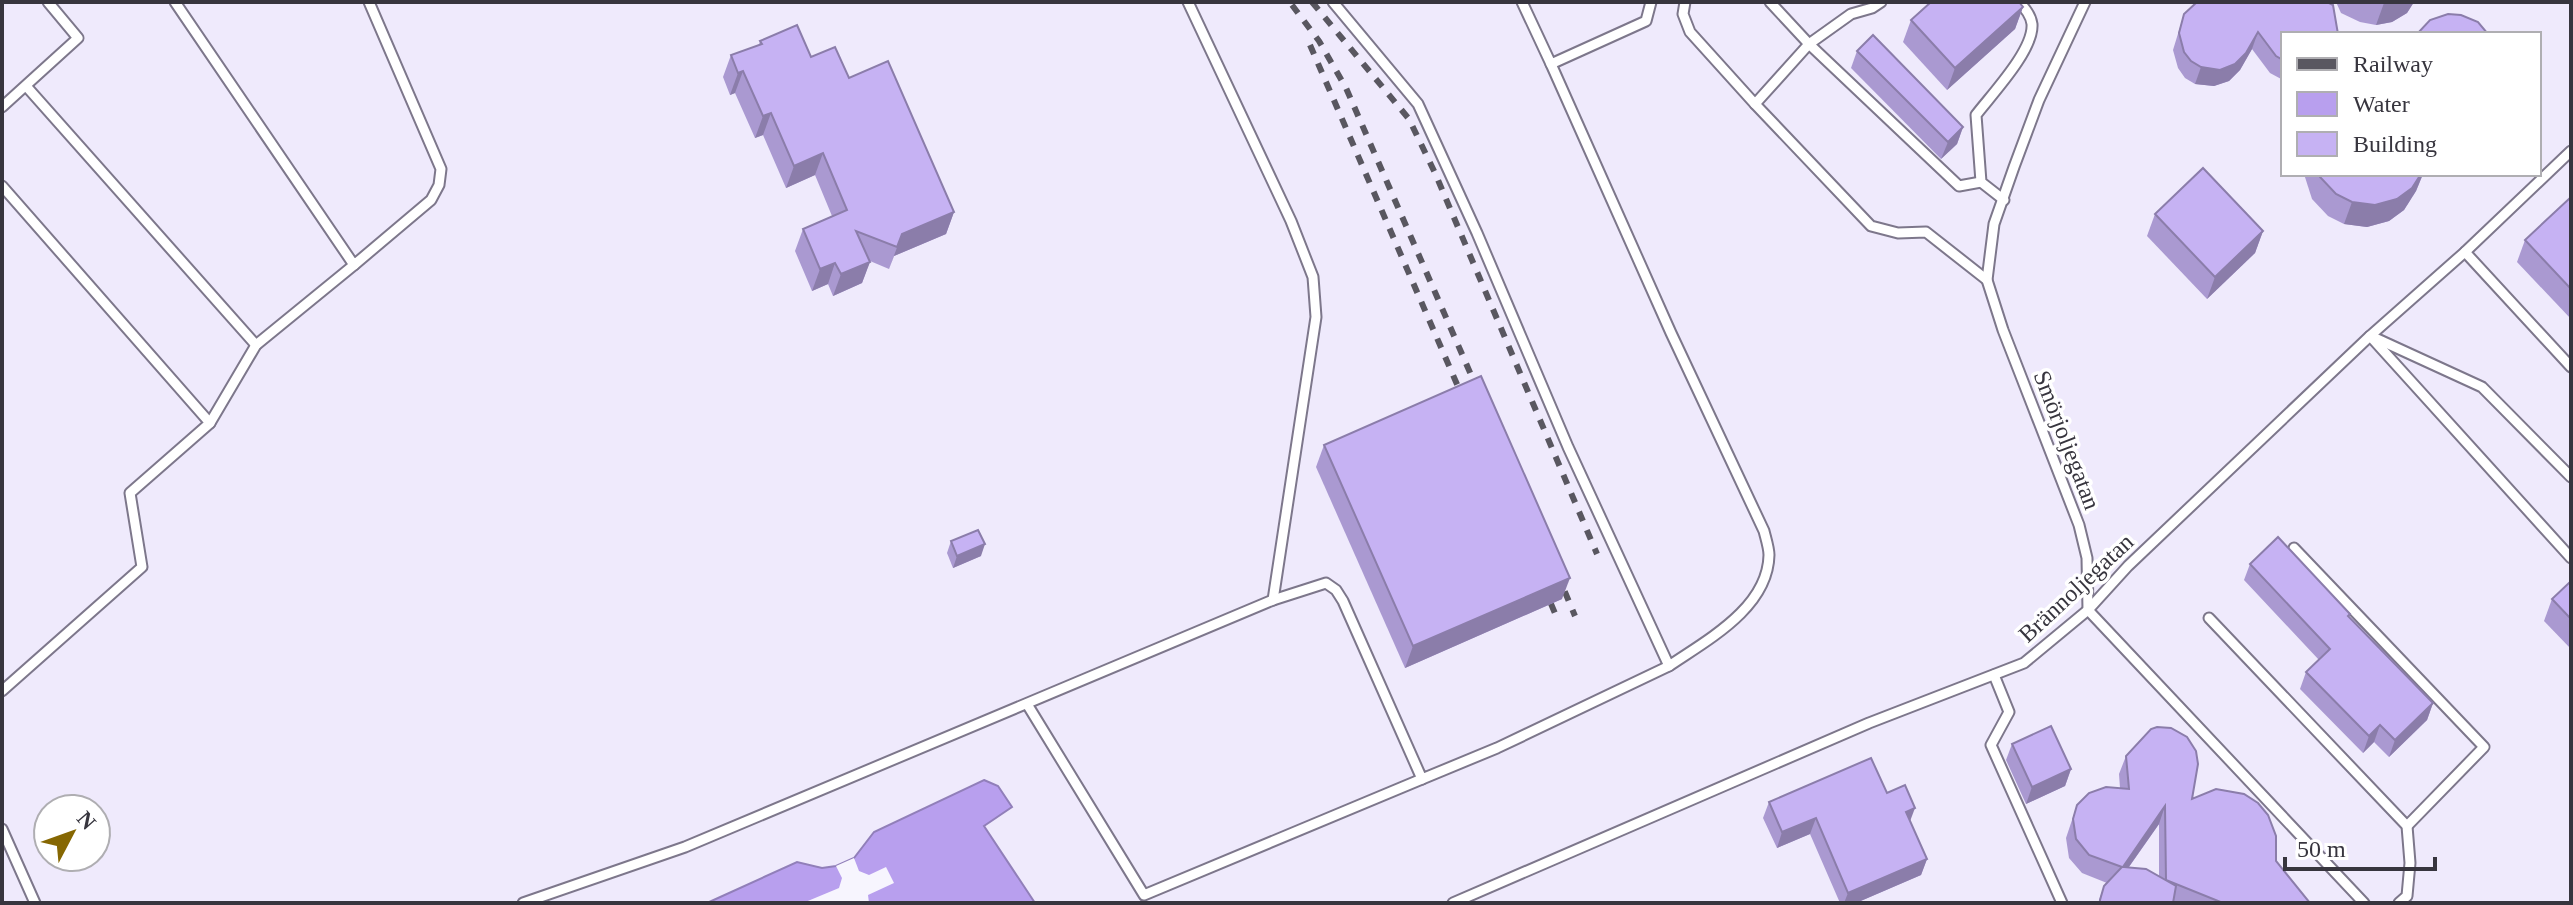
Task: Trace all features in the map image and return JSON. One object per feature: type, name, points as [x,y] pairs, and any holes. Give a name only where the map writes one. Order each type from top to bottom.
[{"type":"lane","points":[[2,107],[78,38],[48,2]]},
{"type":"lane","points":[[175,2],[354,265]]},
{"type":"lane","points":[[2,691],[142,567],[130,493],[210,423],[256,345],[431,200],[439,185],[441,169],[369,2]]},
{"type":"lane","points":[[1188,2],[1291,221],[1313,277],[1316,317],[1273,600]]},
{"type":"lane","points":[[1333,2],[1418,104],[1568,447],[1669,666]]},
{"type":"lane","points":[[1027,704],[1144,895],[1497,748],[1669,666],[1713,636],[1750,604],[1766,573],[1770,553],[1764,531],[1522,2]]},
{"type":"lane","points":[[1551,64],[1646,21],[1651,2]]},
{"type":"lane","points":[[1685,2],[1683,14],[1690,32],[1871,226],[1898,233],[1926,232],[1987,280]]},
{"type":"lane","points":[[1770,2],[1809,44],[1959,186],[1981,182]]},
{"type":"lane","points":[[1755,104],[1809,44],[1851,14],[1881,2]]},
{"type":"lane","points":[[2004,200],[1981,182],[1976,115],[2027,47],[2032,23],[2019,2]]},
{"type":"lane","name":"Smörjoljegatan","points":[[2085,2],[2039,100],[1994,224],[1987,280],[2003,330],[2079,525],[2087,558],[2088,610]]},
{"type":"lane","points":[[26,86],[256,345]]},
{"type":"lane","name":"Brännoljegatan","points":[[1453,903],[1855,729],[2024,663],[2088,610],[2128,566],[2370,336],[2465,252],[2571,151]]},
{"type":"lane","points":[[2562,159],[2571,170]]},
{"type":"lane","points":[[2,186],[210,423]]},
{"type":"lane","points":[[2465,252],[2571,367]]},
{"type":"lane","points":[[2370,336],[2482,387],[2571,477]]},
{"type":"lane","points":[[2370,336],[2571,558]]},
{"type":"lane","points":[[2294,548],[2484,747],[2407,826]]},
{"type":"lane","points":[[523,903],[685,847],[1273,600],[1326,583],[1336,590],[1343,601],[1422,779]]},
{"type":"lane","points":[[2088,610],[2364,903]]},
{"type":"lane","points":[[2209,618],[2407,826],[2410,863],[2407,896],[2399,903]]},
{"type":"lane","points":[[1994,675],[2009,712],[1991,745],[2062,903]]},
{"type":"lane","points":[[2,829],[35,903]]},
{"type":"shaded area","points":[[2,2],[2571,2],[2571,903],[1035,903],[984,826],[874,832],[854,858],[836,866],[822,868],[797,862],[707,903],[2,903]]},
{"type":"water","points":[[984,780],[998,786],[1012,807],[984,826],[1035,903],[707,903],[797,862],[822,868],[836,866],[854,858],[874,832]]},
{"type":"pier","points":[[854,858],[859,871],[869,875],[886,867],[894,883],[868,895],[869,903],[803,903],[839,888],[842,878],[836,866]]},
{"type":"building","points":[[1931,2],[2019,2],[2023,7],[1955,68],[1911,20]]},
{"type":"building","points":[[2197,2],[2327,2],[2333,5],[2338,32],[2281,32],[2281,59],[2258,32],[2246,53],[2235,64],[2220,70],[2201,67],[2184,52],[2179,33],[2184,14]]},
{"type":"building","points":[[2448,14],[2461,15],[2478,22],[2486,32],[2419,32],[2430,20]]},
{"type":"building","points":[[797,25],[811,57],[835,47],[849,78],[888,61],[954,212],[902,234],[897,247],[856,231],[870,262],[841,274],[835,263],[820,269],[803,229],[847,210],[823,153],[794,166],[771,113],[763,116],[743,71],[738,73],[731,55],[762,44],[760,41]]},
{"type":"building","points":[[1873,35],[1963,127],[1948,142],[1857,51]]},
{"type":"building","points":[[2203,168],[2263,231],[2215,277],[2155,214]]},
{"type":"building","points":[[2420,176],[2412,188],[2397,199],[2375,205],[2352,202],[2336,194],[2320,177]]},
{"type":"building","points":[[2571,197],[2571,289],[2525,240]]},
{"type":"building","points":[[1481,376],[1570,578],[1413,646],[1324,445]]},
{"type":"building","points":[[978,530],[985,544],[957,556],[951,541]]},
{"type":"building","points":[[2278,537],[2350,614],[2348,616],[2433,703],[2395,740],[2380,725],[2369,736],[2306,672],[2330,649],[2250,564]]},
{"type":"building","points":[[2571,581],[2571,619],[2552,599]]},
{"type":"building","points":[[2051,726],[2071,769],[2032,787],[2012,744]]},
{"type":"building","points":[[2171,728],[2187,737],[2196,751],[2198,764],[2192,799],[2216,789],[2244,794],[2258,803],[2268,815],[2276,836],[2276,861],[2310,903],[2223,903],[2166,880],[2165,806],[2123,867],[2146,869],[2176,886],[2173,903],[2100,903],[2104,886],[2122,867],[2089,855],[2076,839],[2073,819],[2077,805],[2089,793],[2106,787],[2129,789],[2126,756],[2151,729]]},
{"type":"building","points":[[1871,758],[1887,793],[1905,785],[1915,808],[1906,812],[1927,859],[1848,893],[1816,818],[1782,832],[1769,802]]},
{"type":"railway","points":[[1312,2],[1409,119],[1435,173],[1597,554]]},
{"type":"railway","points":[[1292,5],[1319,41],[1346,88],[1482,400]]},
{"type":"railway","points":[[1310,45],[1466,405]]},
{"type":"railway","points":[[1557,573],[1575,616]]},
{"type":"railway","points":[[1543,585],[1557,618]]}]
